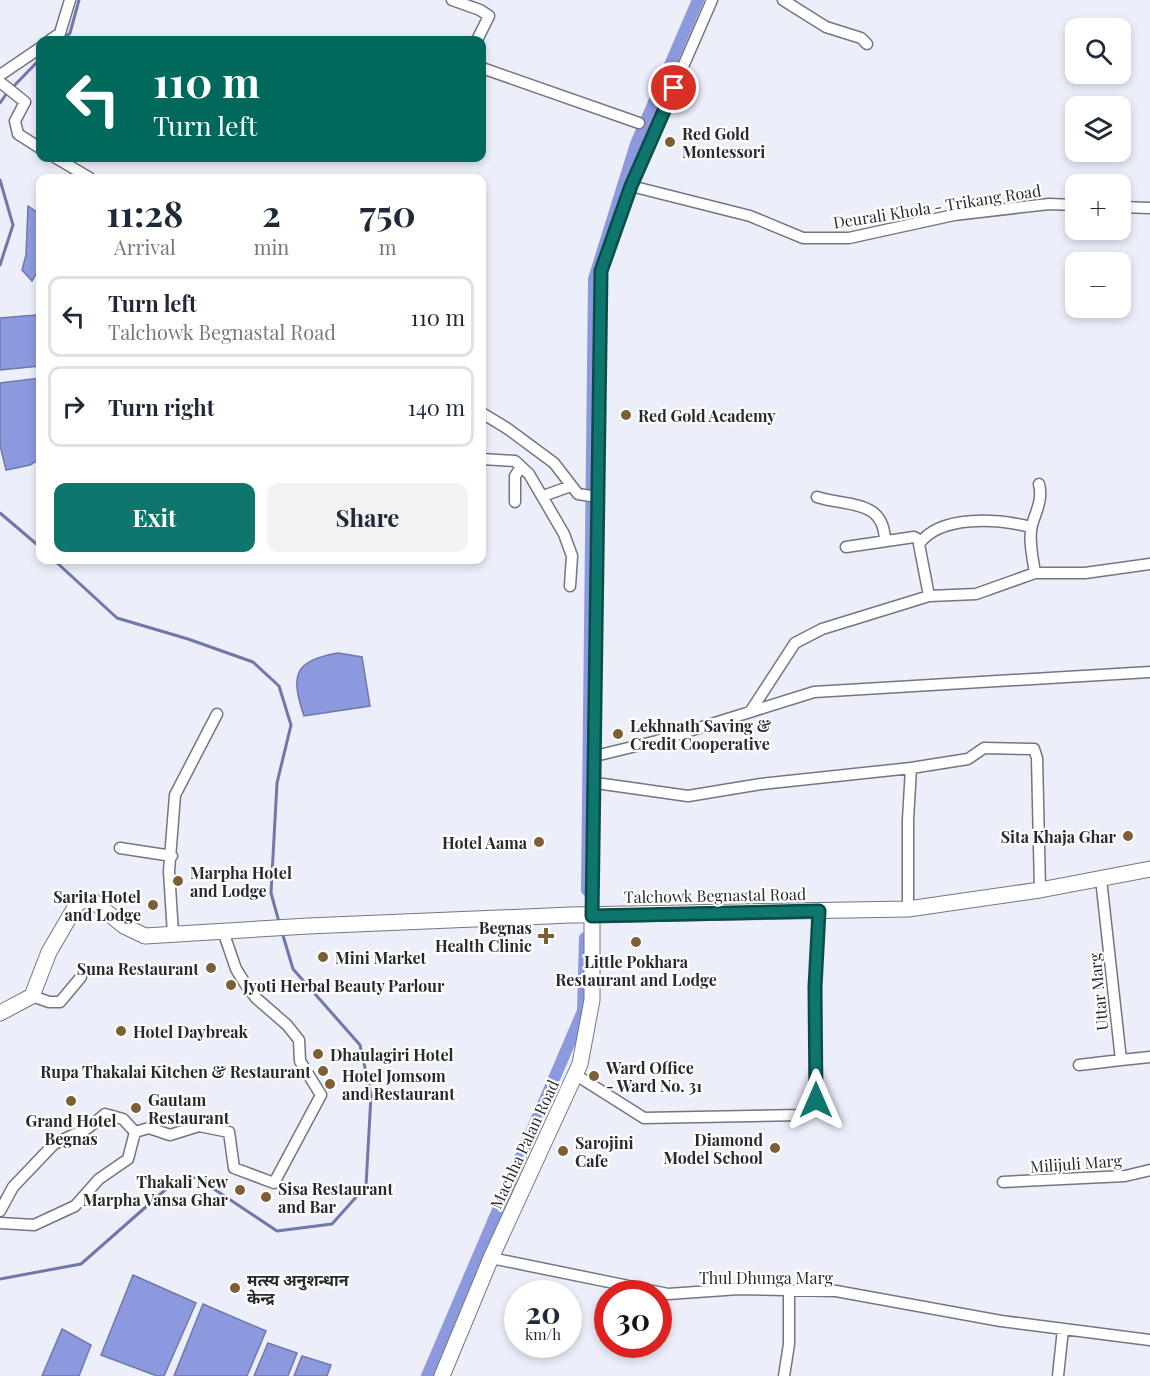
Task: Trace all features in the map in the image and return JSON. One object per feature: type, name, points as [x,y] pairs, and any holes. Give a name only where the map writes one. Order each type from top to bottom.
[{"type":"main road","name":"Talchowk Begnastal Road","points":[[32,996],[49,952],[77,904],[83,900],[93,901],[124,926],[145,936],[308,926],[592,916],[908,909],[1040,890],[1150,869]]},
{"type":"main road","name":"Machha Palan Road","points":[[442,1376],[491,1258],[576,1075],[592,1000],[592,916]]},
{"type":"main road","points":[[0,1013],[32,996]]},
{"type":"street","points":[[56,36],[60,33],[70,0]]},
{"type":"street","points":[[452,0],[480,10],[489,16],[479,36]]},
{"type":"street","points":[[592,916],[596,783],[601,271],[631,186],[712,0]]},
{"type":"street","points":[[783,0],[826,27],[861,38],[867,44]]},
{"type":"street","points":[[0,75],[36,51]]},
{"type":"street","points":[[486,69],[639,123]]},
{"type":"street","points":[[0,82],[25,102],[15,121],[18,134],[36,145]]},
{"type":"street","points":[[63,162],[83,174]]},
{"type":"street","name":"Deurali Khola - Trikang Road","points":[[631,186],[750,216],[802,238],[849,238],[954,216],[1049,204],[1065,205]]},
{"type":"street","points":[[1131,207],[1150,208]]},
{"type":"street","points":[[486,415],[554,463],[575,490]]},
{"type":"street","points":[[486,459],[505,459],[521,466],[529,474],[543,496],[572,556],[570,586]]},
{"type":"street","points":[[515,502],[515,476],[521,466]]},
{"type":"street","points":[[1035,573],[1031,527],[1039,503],[1041,492],[1039,484]]},
{"type":"street","points":[[543,496],[575,490],[597,498]]},
{"type":"street","points":[[817,497],[868,508],[880,516],[885,541]]},
{"type":"street","points":[[929,596],[919,544],[943,524],[986,520],[1031,527]]},
{"type":"street","points":[[846,546],[914,537],[921,541]]},
{"type":"street","points":[[750,712],[795,643],[822,629],[929,596],[976,594],[1035,573],[1085,573],[1150,564]]},
{"type":"street","points":[[595,756],[657,741],[814,692],[1150,672]]},
{"type":"street","points":[[173,934],[169,871],[172,856],[175,795],[217,714]]},
{"type":"street","points":[[596,783],[688,796],[772,783],[911,768],[968,759],[984,748],[1034,749],[1037,758],[1040,890]]},
{"type":"street","points":[[908,909],[908,820],[911,768]]},
{"type":"street","points":[[120,848],[172,856]]},
{"type":"street","name":"Uttar Marg","points":[[1101,879],[1121,1060]]},
{"type":"street","points":[[576,1075],[644,1118],[802,1115],[812,1110],[816,1100],[815,987],[819,911]]},
{"type":"street","points":[[135,1132],[148,1128],[170,1135],[199,1126],[229,1132],[234,1168],[274,1183],[321,1095],[300,1061],[299,1040],[287,1025],[255,998],[236,969],[223,931]]},
{"type":"street","points":[[32,996],[49,1002],[60,1002],[81,977]]},
{"type":"street","points":[[1079,1065],[1150,1057]]},
{"type":"street","points":[[0,1211],[13,1187],[54,1144],[88,1128],[105,1114],[123,1119],[135,1132]]},
{"type":"street","points":[[0,1223],[34,1225],[75,1206],[99,1179],[128,1159],[135,1132]]},
{"type":"street","name":"Milijuli Marg","points":[[1003,1182],[1125,1176],[1150,1170]]},
{"type":"street","name":"Thul Dhunga Marg","points":[[491,1258],[668,1293],[789,1289],[836,1291],[1001,1321],[1150,1340]]},
{"type":"street","points":[[784,1376],[789,1344],[789,1289]]},
{"type":"street","points":[[1058,1376],[1063,1329]]},
{"type":"water","points":[[28,206],[36,211],[36,274],[32,281],[22,270],[26,255]]},
{"type":"water","points":[[36,315],[36,366],[0,370],[0,318]]},
{"type":"water","points":[[36,378],[36,461],[30,465],[6,470],[0,445],[0,383]]},
{"type":"water","points":[[338,653],[362,657],[370,706],[304,716],[297,690],[299,672],[312,660]]},
{"type":"water","points":[[133,1275],[196,1303],[164,1376],[157,1376],[101,1355]]},
{"type":"water","points":[[203,1304],[266,1331],[247,1376],[174,1376]]},
{"type":"water","points":[[62,1329],[91,1345],[79,1376],[42,1376]]},
{"type":"water","points":[[268,1343],[297,1353],[288,1376],[254,1376]]},
{"type":"water","points":[[302,1356],[331,1365],[327,1376],[294,1376]]},
{"type":"waterway","points":[[67,36],[70,33],[79,0]]},
{"type":"waterway","points":[[587,890],[594,279],[636,144],[698,0]]},
{"type":"waterway","points":[[12,88],[36,63]]},
{"type":"waterway","points":[[0,103],[7,93]]},
{"type":"waterway","points":[[0,180],[13,225],[0,265]]},
{"type":"waterway","points":[[0,513],[36,544]]},
{"type":"waterway","points":[[58,564],[117,618],[188,639],[253,662],[279,686],[291,725],[277,783],[271,893],[279,922]]},
{"type":"waterway","points":[[0,1279],[81,1264],[173,1183],[196,1177],[277,1231],[332,1224],[366,1186],[371,1095],[360,1045],[293,969],[282,932]]},
{"type":"waterway","points":[[427,1376],[583,1011],[585,938]]},
{"type":"place","name":"Red Gold Montessori","points":[[670,142]]},
{"type":"place","name":"Red Gold Academy","points":[[626,415]]},
{"type":"place","name":"Lekhnath Saving & Credit Cooperative","points":[[618,734]]},
{"type":"place","name":"Sita Khaja Ghar","points":[[1128,836]]},
{"type":"place","name":"Hotel Aama","points":[[539,842]]},
{"type":"place","name":"Marpha Hotel and Lodge","points":[[178,881]]},
{"type":"place","name":"Sarita Hotel and Lodge","points":[[153,905]]},
{"type":"place","name":"Begnas Health Clinic","points":[[546,936]]},
{"type":"place","name":"Little Pokhara Restaurant and Lodge","points":[[636,942]]},
{"type":"place","name":"Mini Market","points":[[323,957]]},
{"type":"place","name":"Suna Restaurant","points":[[211,968]]},
{"type":"place","name":"Jyoti Herbal Beauty Parlour","points":[[231,985]]},
{"type":"place","name":"Hotel Daybreak","points":[[121,1031]]},
{"type":"place","name":"Dhaulagiri Hotel","points":[[318,1054]]},
{"type":"place","name":"Rupa Thakalai Kitchen & Restaurant","points":[[323,1071]]},
{"type":"place","name":"Ward Office - Ward No. 31","points":[[594,1076]]},
{"type":"place","name":"Hotel Jomsom and Restaurant","points":[[330,1084]]},
{"type":"place","name":"Grand Hotel Begnas","points":[[71,1101]]},
{"type":"place","name":"Gautam Restaurant","points":[[136,1108]]},
{"type":"place","name":"Diamond Model School","points":[[775,1148]]},
{"type":"place","name":"Sarojini Cafe","points":[[563,1151]]},
{"type":"place","name":"Thakali New Marpha Vansa Ghar","points":[[240,1190]]},
{"type":"place","name":"Sisa Restaurant and Bar","points":[[266,1197]]},
{"type":"place","name":"मत्स्य अनुशन्धान केन्द्र","points":[[235,1288]]},
{"type":"route","points":[[674,88],[631,186],[601,271],[596,783],[592,916],[819,911],[815,987],[816,1100]]}]
